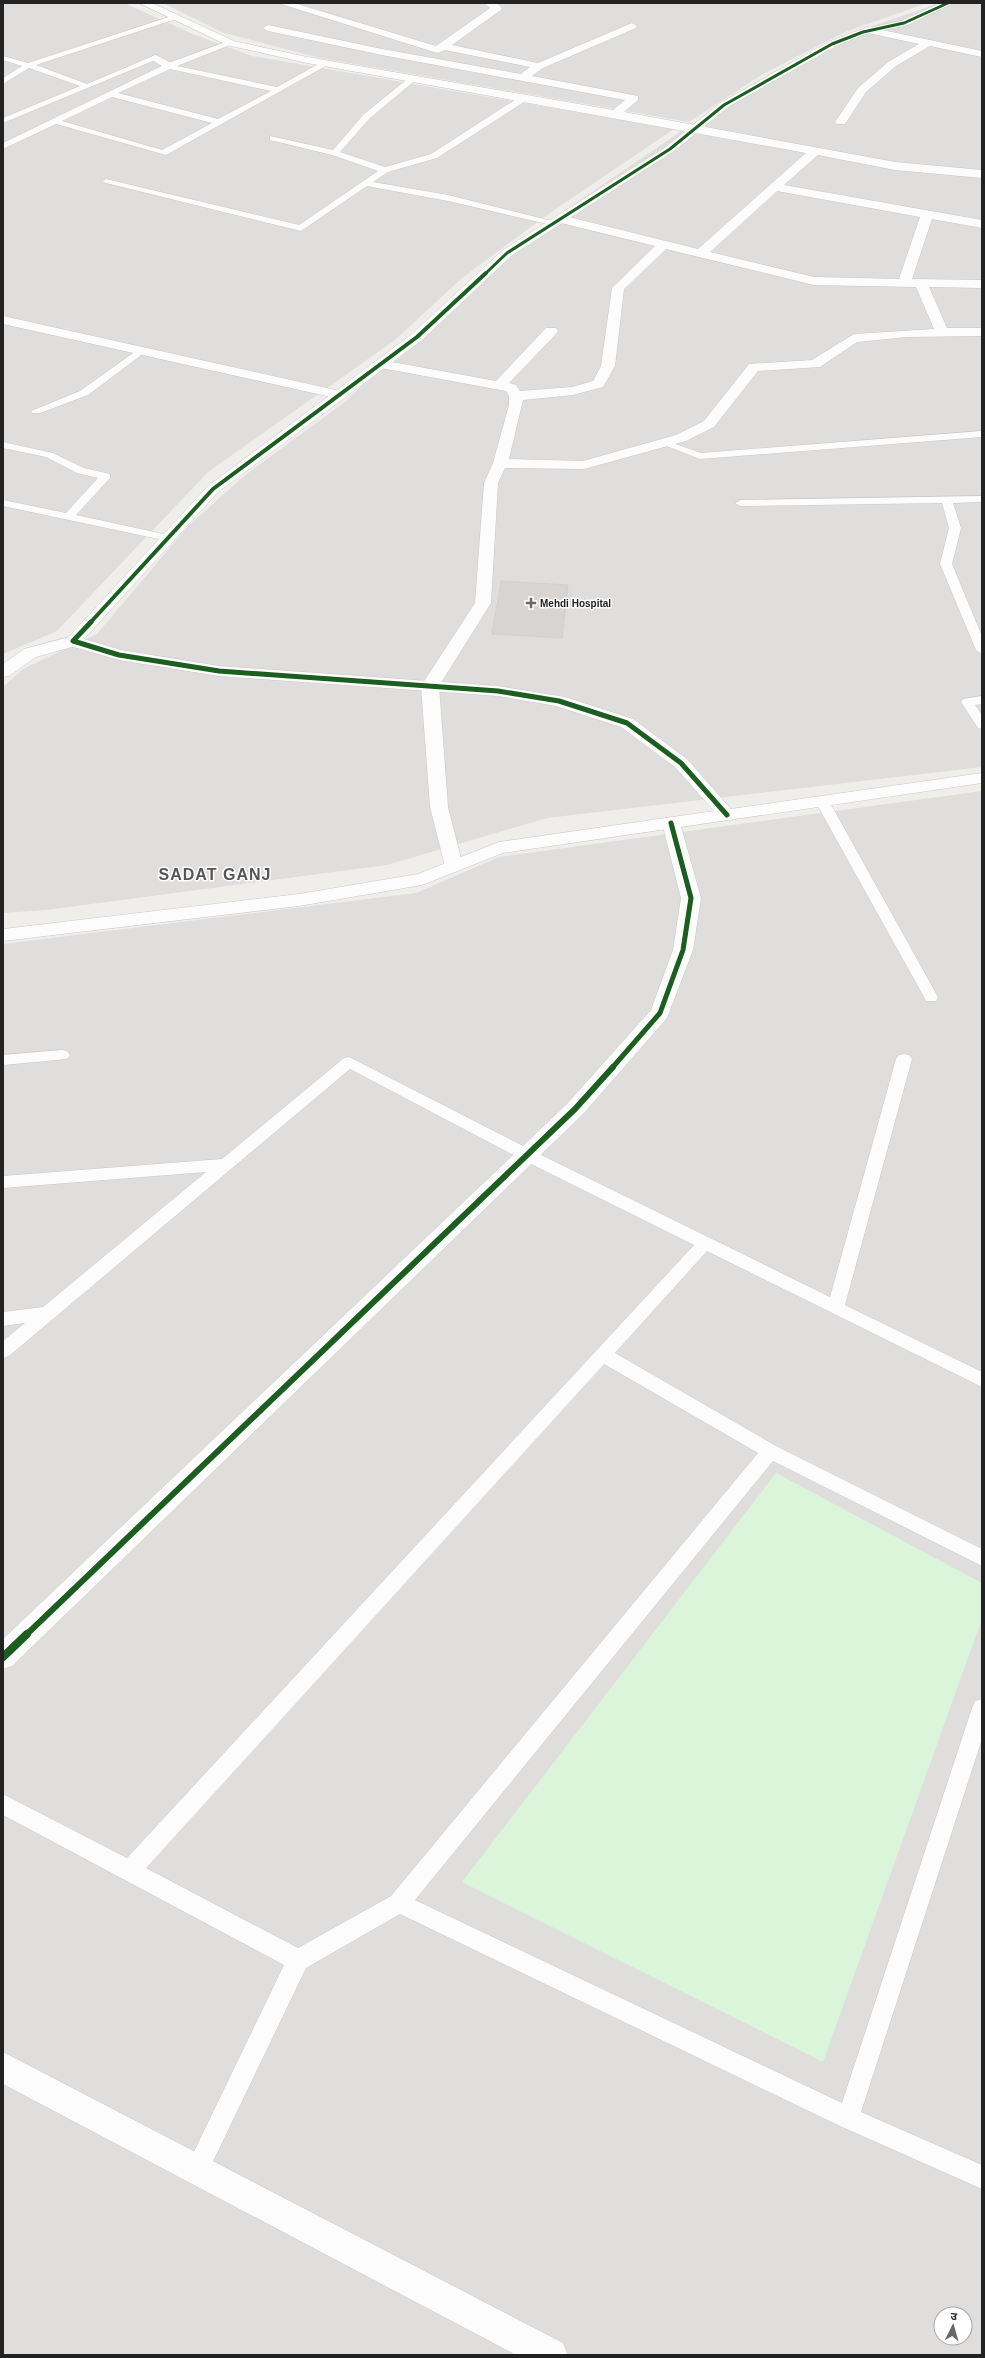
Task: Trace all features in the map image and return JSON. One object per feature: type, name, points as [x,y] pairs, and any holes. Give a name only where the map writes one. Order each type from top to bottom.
[{"type":"street","points":[[144,3],[231,43],[327,63],[695,128],[895,166],[982,174]]},
{"type":"street","points":[[283,3],[438,50],[497,8],[490,3]]},
{"type":"street","points":[[327,3],[264,30],[634,98],[615,114]]},
{"type":"street","points":[[3,672],[30,653],[73,641],[213,489],[417,337],[507,253],[670,149],[724,105],[785,70],[832,44],[868,30],[904,23],[948,3]]},
{"type":"street","points":[[522,78],[539,66],[632,26]]},
{"type":"street","points":[[868,30],[926,44],[982,54]]},
{"type":"street","points":[[231,43],[245,37]]},
{"type":"street","points":[[841,122],[862,90],[892,64],[926,44]]},
{"type":"street","points":[[443,46],[539,66]]},
{"type":"street","points":[[156,58],[169,66]]},
{"type":"street","points":[[701,253],[815,151]]},
{"type":"street","points":[[774,188],[982,224]]},
{"type":"street","points":[[904,283],[927,215]]},
{"type":"street","points":[[557,221],[664,244],[814,281],[982,284]]},
{"type":"street","points":[[516,396],[573,391],[598,384],[608,366],[618,288],[664,244]]},
{"type":"street","points":[[921,283],[942,332]]},
{"type":"street","points":[[3,320],[340,395]]},
{"type":"street","points":[[499,386],[551,331]]},
{"type":"street","points":[[500,463],[584,465],[682,438],[709,424],[754,367],[815,364],[854,338],[942,332],[982,332]]},
{"type":"street","points":[[380,364],[511,388],[516,396],[516,405],[500,463],[491,483],[484,603],[430,686],[439,807],[454,866]]},
{"type":"street","points":[[73,641],[119,655],[220,671],[498,692],[559,701],[627,723],[681,763],[727,815]]},
{"type":"street","points":[[3,935],[299,900],[422,879],[499,848],[982,778]]},
{"type":"street","points":[[3,1657],[576,1109],[660,1013],[683,950],[691,898],[671,823]]},
{"type":"street","points":[[3,2067],[551,2355]]},
{"type":"lane","points":[[3,82],[28,66],[175,18]]},
{"type":"lane","points":[[3,146],[169,66],[231,43]]},
{"type":"lane","points":[[3,58],[86,86]]},
{"type":"lane","points":[[3,121],[156,58]]},
{"type":"lane","points":[[55,121],[163,153],[327,63]]},
{"type":"lane","points":[[169,66],[278,90]]},
{"type":"lane","points":[[335,153],[367,116],[414,78]]},
{"type":"lane","points":[[111,94],[219,122]]},
{"type":"lane","points":[[106,182],[302,228],[385,170],[434,156],[524,98]]},
{"type":"lane","points":[[273,138],[335,153],[385,170]]},
{"type":"lane","points":[[365,183],[448,198],[557,221]]},
{"type":"lane","points":[[36,411],[84,393],[140,350]]},
{"type":"lane","points":[[664,443],[700,456],[982,434]]},
{"type":"lane","points":[[3,445],[49,455],[81,471],[106,476],[68,517]]},
{"type":"lane","points":[[741,503],[982,499]]},
{"type":"lane","points":[[947,500],[955,528],[946,564],[982,650]]},
{"type":"lane","points":[[3,504],[168,538]]},
{"type":"lane","points":[[982,700],[966,702],[982,725]]},
{"type":"lane","points":[[822,801],[931,998]]},
{"type":"lane","points":[[3,1060],[62,1055]]},
{"type":"lane","points":[[836,1307],[904,1059]]},
{"type":"lane","points":[[3,1351],[45,1314],[349,1062],[527,1155],[982,1380]]},
{"type":"lane","points":[[3,1182],[225,1165]]},
{"type":"lane","points":[[129,1871],[705,1243]]},
{"type":"lane","points":[[3,1319],[45,1314]]},
{"type":"lane","points":[[602,1354],[770,1451],[982,1558]]},
{"type":"lane","points":[[197,2170],[298,1960],[399,1903],[770,1451]]},
{"type":"lane","points":[[848,2118],[982,1708]]},
{"type":"lane","points":[[3,1804],[298,1960]]},
{"type":"lane","points":[[399,1903],[848,2118],[982,2177]]},
{"type":"shaded area","points":[[3,3],[124,3],[195,35],[252,56],[674,129],[547,215],[462,278],[395,340],[208,472],[57,631],[3,654]]},
{"type":"shaded area","points":[[163,3],[927,3],[845,32],[763,74],[689,122],[320,58],[224,33]]},
{"type":"shaded area","points":[[940,3],[982,3],[982,767],[547,818],[387,865],[46,910],[3,913],[3,687],[23,669],[97,634],[189,525],[248,473],[345,402],[437,313],[514,245],[680,132],[773,72],[846,35]]},
{"type":"shaded area","points":[[982,791],[982,2355],[3,2355],[3,944],[416,893],[499,857]]},
{"type":"green space","points":[[776,1473],[982,1583],[982,1619],[823,2062],[462,1882]]},
{"type":"building","points":[[501,581],[568,585],[562,638],[492,634]]},
{"type":"cycle path","points":[[727,815],[681,763],[627,723],[559,701],[498,691],[219,671],[119,655],[73,641],[213,489],[417,337],[507,253],[670,149],[724,105],[832,44],[863,32],[904,23],[948,3]]},
{"type":"cycle path","points":[[3,1657],[575,1109],[660,1013],[683,950],[691,898],[671,823]]},
{"type":"place","name":"Mehdi Hospital","points":[[531,603]]},
{"type":"district","name":"SADAT GANJ","points":[[215,874]]}]
